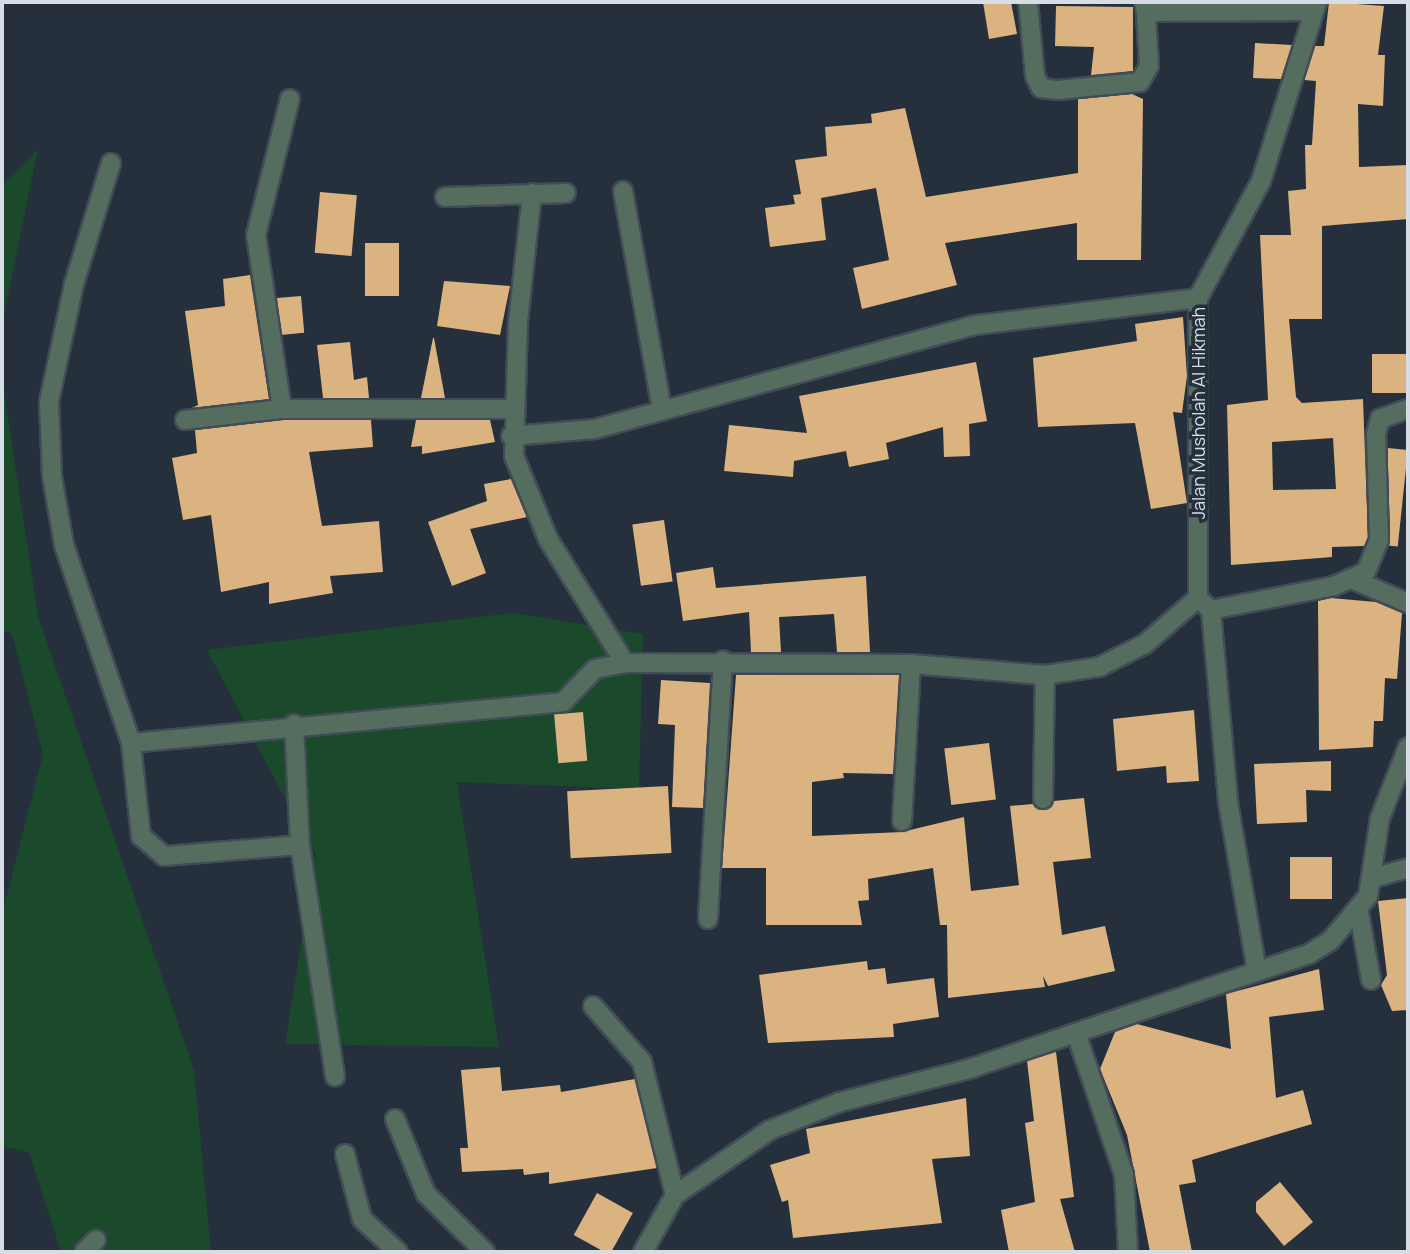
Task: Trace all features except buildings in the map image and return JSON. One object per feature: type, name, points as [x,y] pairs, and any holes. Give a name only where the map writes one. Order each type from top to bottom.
[{"type":"street","points":[[1028,2],[1035,76],[1041,88],[1058,90],[1140,82],[1149,66],[1145,7],[1314,6]]},
{"type":"street","name":"Jalan Musholah Al Hikmah","points":[[1257,972],[1228,802],[1205,604],[1198,298],[1261,181],[1314,6]]},
{"type":"street","points":[[282,409],[256,268],[256,235],[290,99]]},
{"type":"street","points":[[111,163],[74,284],[49,414],[64,545],[131,743],[141,836],[155,854],[300,845]]},
{"type":"street","points":[[623,191],[662,410]]},
{"type":"street","points":[[532,193],[511,436],[548,539],[625,663]]},
{"type":"street","points":[[445,197],[566,193]]},
{"type":"street","points":[[511,436],[595,429],[976,325],[1198,298]]},
{"type":"street","points":[[185,420],[282,409],[513,409]]},
{"type":"street","points":[[131,743],[294,724],[564,702],[595,669],[625,663],[723,660],[911,664],[1045,675],[1099,667],[1145,644],[1205,604],[1354,580],[1366,572],[1379,540],[1380,419],[1408,409]]},
{"type":"street","points":[[1354,580],[1408,603]]},
{"type":"street","points":[[708,919],[723,660]]},
{"type":"street","points":[[902,821],[911,664]]},
{"type":"street","points":[[1043,799],[1045,675]]},
{"type":"street","points":[[294,724],[300,845],[335,1076]]},
{"type":"street","points":[[643,1252],[675,1195],[799,1117],[1076,1033],[1310,954],[1359,913],[1373,878],[1380,818],[1408,747]]},
{"type":"street","points":[[1373,878],[1408,868]]},
{"type":"street","points":[[1359,913],[1371,980]]},
{"type":"street","points":[[593,1006],[642,1062],[675,1195]]},
{"type":"street","points":[[1076,1033],[1124,1175],[1128,1252]]},
{"type":"street","points":[[395,1119],[426,1194],[485,1252]]},
{"type":"street","points":[[345,1154],[362,1219],[398,1252]]},
{"type":"green space","points":[[38,149],[2,324],[2,185]]},
{"type":"green space","points":[[2,378],[38,616],[194,1070],[211,1252],[61,1252],[29,1152],[2,1146],[2,915],[43,754],[12,634],[2,630]]},
{"type":"green space","points":[[513,613],[643,634],[639,789],[457,782],[499,1047],[285,1044],[315,856],[207,650]]}]
